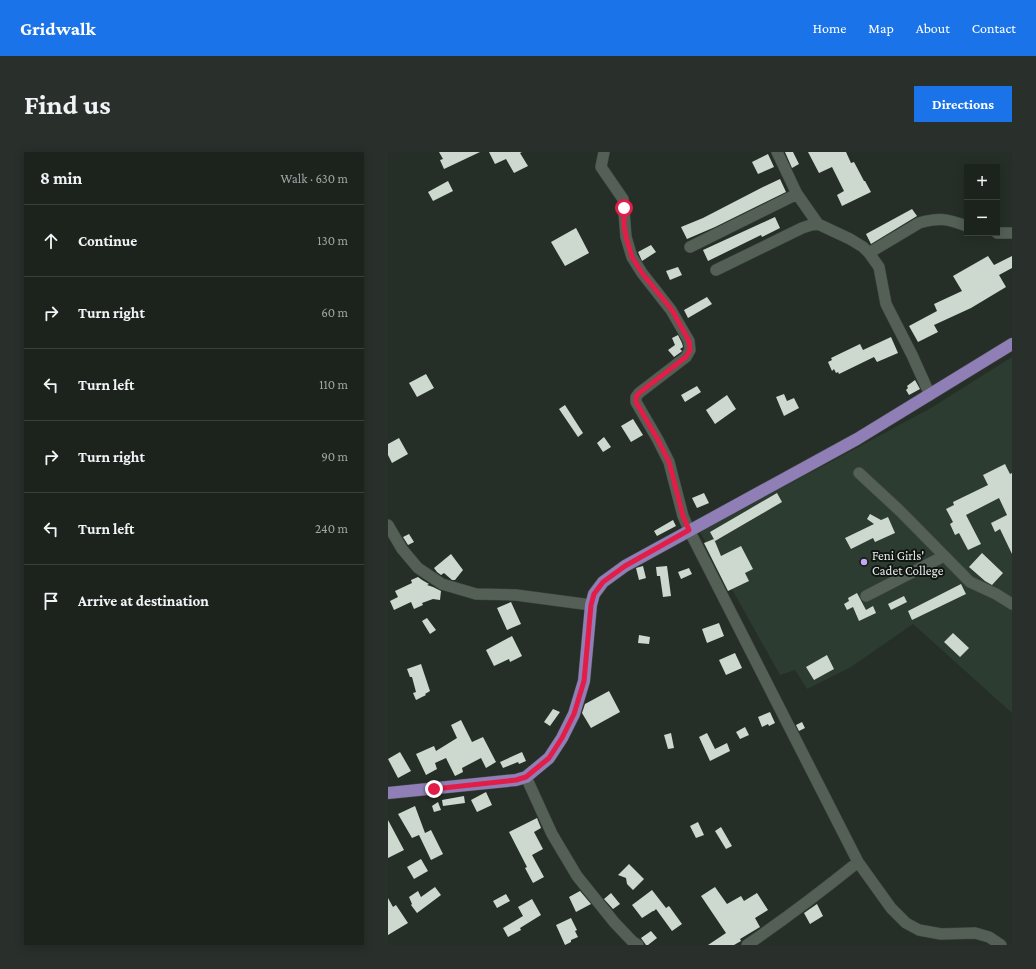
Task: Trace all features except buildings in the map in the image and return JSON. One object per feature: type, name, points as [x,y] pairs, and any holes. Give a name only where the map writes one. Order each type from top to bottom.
[{"type":"main road","points":[[388,793],[508,781],[526,777],[549,758],[562,738],[574,714],[584,681],[591,605],[594,594],[603,582],[625,566],[857,439],[1012,344]]},
{"type":"street","points":[[604,152],[601,167],[623,199],[624,226],[632,257],[642,273],[672,310],[689,341],[690,350],[686,357],[639,393],[636,397],[636,402],[669,462],[683,516],[689,530],[858,862],[891,908],[906,922],[918,930],[941,934],[975,933],[989,937],[1001,945]]},
{"type":"street","points":[[776,152],[797,194],[818,224],[850,239],[863,247],[869,252],[879,267],[886,304],[912,355],[930,395]]},
{"type":"street","points":[[690,247],[797,194]]},
{"type":"street","points":[[869,252],[919,223],[939,219],[953,221],[964,225]]},
{"type":"street","points":[[716,270],[802,228],[818,224]]},
{"type":"street","points":[[1000,233],[1012,233]]},
{"type":"street","points":[[858,473],[899,510],[970,582],[1012,603]]},
{"type":"street","points":[[388,525],[402,549],[418,568],[442,584],[476,594],[516,595],[591,605]]},
{"type":"street","points":[[866,596],[944,556]]},
{"type":"street","points":[[526,777],[552,834],[577,876],[631,944]]},
{"type":"street","points":[[747,945],[820,893],[858,862]]},
{"type":"shaded area","name":"Feni Girls' Cadet College","points":[[1012,357],[1012,713],[913,624],[851,667],[807,689],[795,670],[780,675],[700,532],[931,408]]},
{"type":"place","name":"Feni Girls' Cadet College","points":[[864,562]]},
{"type":"route","points":[[434,789],[516,780],[526,777],[549,758],[562,738],[574,714],[584,681],[591,605],[594,594],[603,582],[625,566],[689,530],[683,516],[669,462],[636,402],[636,397],[639,393],[686,357],[690,350],[689,341],[672,310],[654,289],[632,257],[624,226],[624,208]]}]
